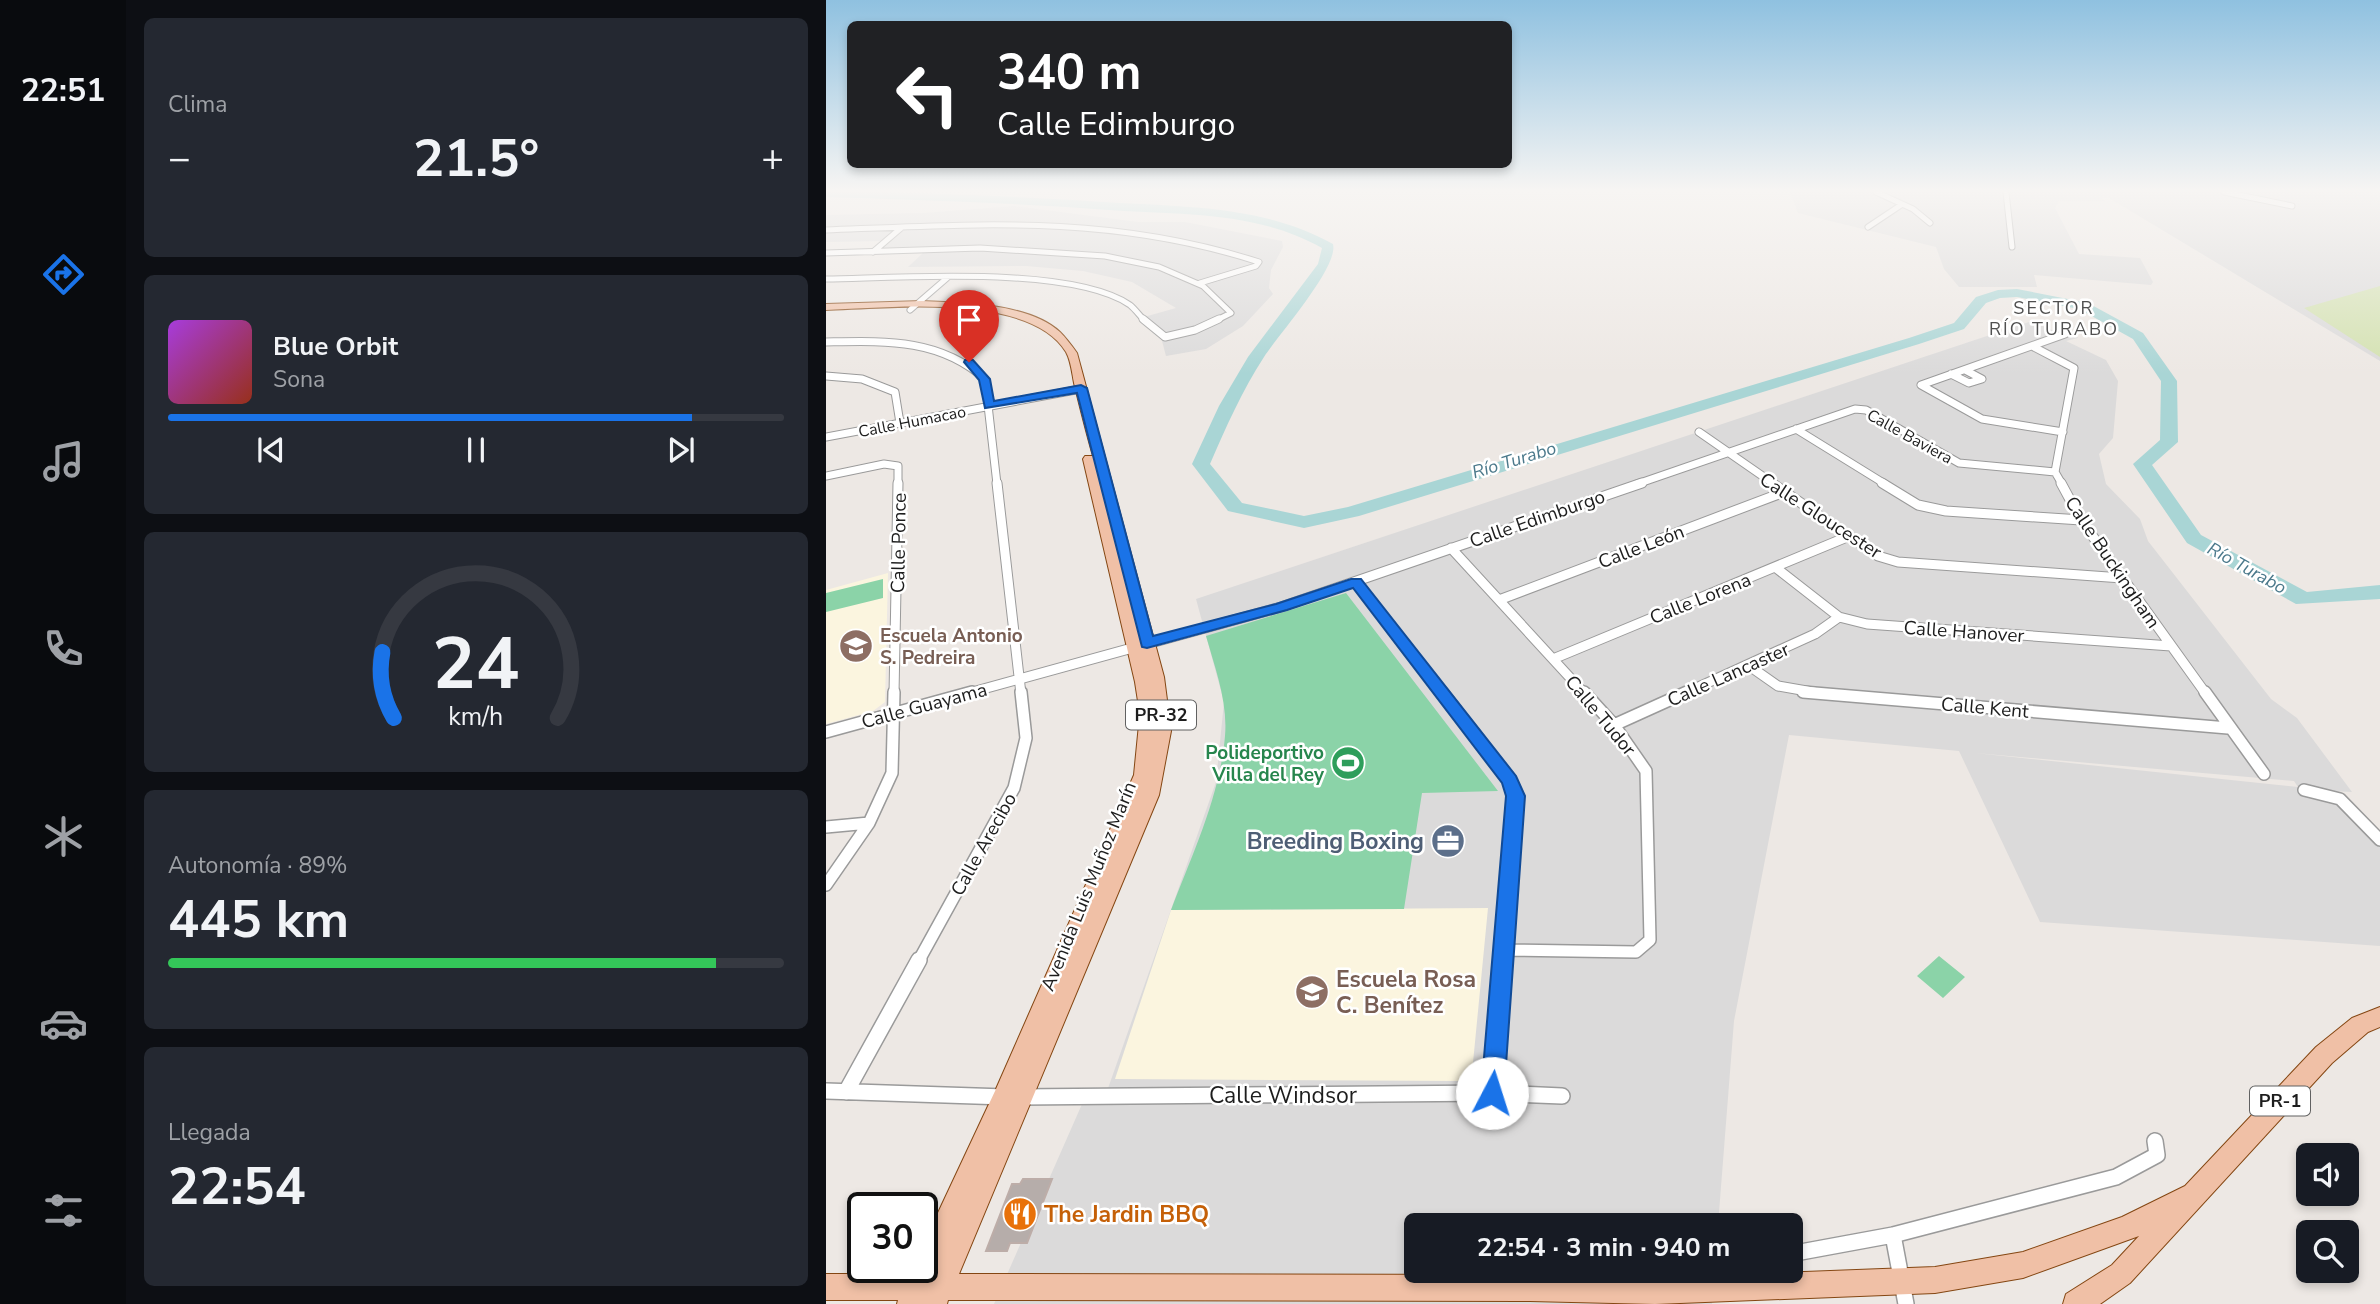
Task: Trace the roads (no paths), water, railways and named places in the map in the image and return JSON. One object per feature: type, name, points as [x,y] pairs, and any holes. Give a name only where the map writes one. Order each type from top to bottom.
[{"type":"main road","name":"Avenida Luis Muñoz Marín","points":[[826,309],[912,308],[999,314],[1033,326],[1056,343],[1077,389],[1141,645],[1161,706],[1162,730],[1150,795],[1023,1097],[925,1296]]},
{"type":"main road","name":"Avenida Luis Muñoz Marín","points":[[925,1296],[1004,1097],[1143,775],[1148,714],[1141,645]]},
{"type":"main road","name":"PR-1","points":[[2076,1304],[2121,1274],[2324,1055],[2360,1025],[2380,1017]]},
{"type":"main road","name":"PR-1","points":[[826,1287],[925,1296],[1530,1288],[1904,1294],[2023,1265],[2127,1228],[2190,1198]]},
{"type":"street","points":[[826,279],[1033,279],[1089,288],[1130,305],[1152,328],[1165,337],[1195,330],[1231,313],[1224,301],[1200,284],[1148,263],[1081,253]]},
{"type":"street","points":[[1200,284],[1256,266],[1259,262],[1236,253]]},
{"type":"street","points":[[912,308],[947,278]]},
{"type":"street","points":[[2063,432],[1982,419],[1921,385],[2065,334]]},
{"type":"street","name":"Calle Arecibo","points":[[826,342],[895,342],[935,348],[969,362],[985,379],[1026,738],[1014,788],[846,1091]]},
{"type":"street","points":[[2032,346],[2074,368],[2055,472]]},
{"type":"street","points":[[1951,374],[1969,383],[1982,380],[1965,370]]},
{"type":"street","points":[[826,376],[859,377],[880,383],[895,392],[900,423]]},
{"type":"street","name":"Calle Humacao","points":[[826,438],[1077,389]]},
{"type":"street","name":"Calle Edimburgo","points":[[1225,622],[1356,582],[1849,410]]},
{"type":"street","name":"Calle Baviera","points":[[1849,410],[1866,410],[1959,463],[2055,472]]},
{"type":"street","points":[[1796,429],[1918,506],[1946,511],[2081,520]]},
{"type":"street","name":"Calle Gloucester","points":[[1699,432],[1878,556],[1898,562],[2122,578]]},
{"type":"street","name":"Calle Ponce","points":[[826,476],[884,464],[898,466],[892,773],[869,823],[826,885]]},
{"type":"street","name":"Calle Buckingham","points":[[2055,472],[2081,520],[2228,728],[2264,774]]},
{"type":"street","name":"Calle León","points":[[1499,600],[1784,492]]},
{"type":"street","name":"Calle Lorena","points":[[1552,659],[1847,537]]},
{"type":"street","name":"Calle Tudor","points":[[1451,548],[1614,725],[1646,771],[1650,940],[1636,952],[1504,950]]},
{"type":"street","name":"Calle Hanover","points":[[1775,567],[1839,617],[1867,624],[2171,646]]},
{"type":"street","points":[[1356,582],[1510,780],[1516,796],[1492,1093]]},
{"type":"street","name":"Calle Lancaster","points":[[1614,725],[1815,634],[1839,617]]},
{"type":"street","name":"Calle Guayama","points":[[826,732],[1225,622]]},
{"type":"street","name":"Calle Kent","points":[[1748,665],[1778,686],[1803,692],[2228,728]]},
{"type":"street","points":[[2304,790],[2340,799],[2380,840]]},
{"type":"street","points":[[826,827],[869,823]]},
{"type":"street","name":"Calle Windsor","points":[[826,1091],[1004,1097],[1492,1093],[1562,1096]]},
{"type":"street","points":[[1803,1252],[1893,1235],[2116,1177],[2157,1155],[2155,1141]]},
{"type":"street","points":[[1893,1235],[1904,1294]]},
{"type":"street","points":[[1530,1288],[1569,1283]]},
{"type":"waterway","name":"Río Turabo","points":[[1327,253],[1324,264],[1256,357],[1227,406],[1201,464],[1235,507],[1304,522],[1352,512],[1914,341],[1959,326],[1981,300],[1998,294],[2017,293],[2083,306],[2138,336],[2169,381],[2169,442],[2142,464],[2194,539],[2304,599],[2380,592]]},
{"type":"place","name":"Escuela Antonio S. Pedreira","points":[[856,646]]},
{"type":"place","name":"Polideportivo Villa del Rey","points":[[1348,763]]},
{"type":"place","name":"Breeding Boxing","points":[[1448,841]]},
{"type":"place","name":"Escuela Rosa C. Benítez","points":[[1312,992]]},
{"type":"place","name":"The Jardin BBQ","points":[[1020,1214]]},
{"type":"district","name":"SECTOR RÍO TURABO","points":[[2054,318]]}]
